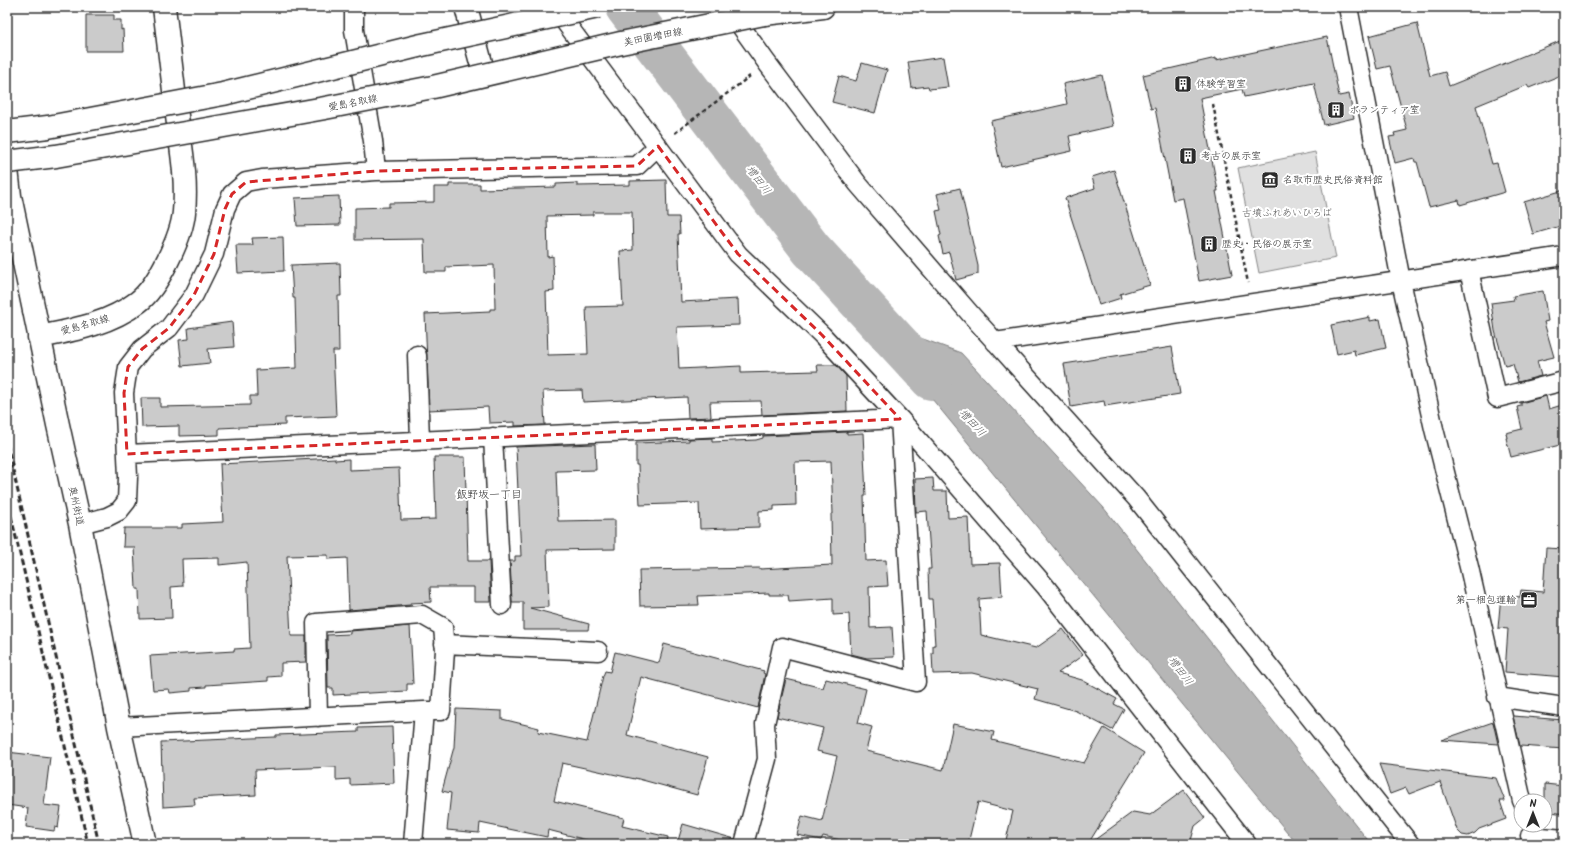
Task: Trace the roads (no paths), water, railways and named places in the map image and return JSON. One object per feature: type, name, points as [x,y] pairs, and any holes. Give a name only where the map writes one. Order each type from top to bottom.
[{"type":"main road","name":"愛島名取線","points":[[40,337],[84,327],[113,318],[139,301],[159,276],[174,246],[184,213],[185,178],[164,7]]},
{"type":"main road","points":[[466,7],[484,74]]},
{"type":"main road","points":[[7,132],[48,127],[223,94],[474,34],[598,7]]},
{"type":"main road","name":"美田園増田線","points":[[484,74],[621,43],[764,14],[823,7]]},
{"type":"main road","name":"愛島名取線","points":[[7,162],[56,156],[325,108],[433,87],[484,74]]},
{"type":"main road","name":"奥州街道","points":[[7,169],[10,196],[80,524],[119,727],[144,844]]},
{"type":"street","points":[[354,7],[354,30],[373,141],[376,172]]},
{"type":"street","points":[[554,7],[738,254],[822,335],[900,419],[1045,586],[1247,844]]},
{"type":"street","points":[[727,7],[858,184],[996,342],[1136,498],[1410,844]]},
{"type":"street","points":[[1348,7],[1401,281],[1434,429],[1469,567],[1520,793]]},
{"type":"street","points":[[80,524],[107,517],[119,511],[127,501],[127,454],[124,393],[128,367],[142,349],[169,328],[194,295],[214,254],[225,209],[232,194],[246,182],[262,179],[376,172],[637,166],[658,146]]},
{"type":"street","points":[[996,342],[1564,256]]},
{"type":"street","points":[[1469,270],[1497,398],[1564,381]]},
{"type":"street","points":[[418,355],[420,440]]},
{"type":"street","points":[[127,454],[900,419]]},
{"type":"street","points":[[744,844],[767,759],[765,724],[782,647],[916,682],[900,419]]},
{"type":"street","points":[[493,437],[502,605]]},
{"type":"street","points":[[119,727],[441,711],[444,644],[443,627],[422,615],[316,623],[318,717]]},
{"type":"street","points":[[444,644],[598,651]]},
{"type":"street","points":[[1498,697],[1564,708]]},
{"type":"street","points":[[414,844],[424,712]]},
{"type":"street","points":[[1529,835],[1564,840]]},
{"type":"water","points":[[907,333],[961,353],[1103,507],[1371,844],[1297,844],[882,338]]},
{"type":"waterway","name":"増田川","points":[[626,7],[811,249],[931,379]]},
{"type":"railway","points":[[7,444],[99,844]]},
{"type":"railway","points":[[7,499],[88,844]]},
{"type":"place","name":"体験学習室","points":[[1183,84]]},
{"type":"place","name":"ボランティア室","points":[[1336,110]]},
{"type":"place","name":"考古の展示室","points":[[1188,156]]},
{"type":"place","name":"名取市歴史民俗資料館","points":[[1270,180]]},
{"type":"place","name":"歴史・民俗の展示室","points":[[1209,244]]},
{"type":"place","name":"第一梱包運輸","points":[[1529,600]]},
{"type":"district","name":"飯野坂一丁目","points":[[489,495]]},
{"type":"park label","name":"古墳ふれあいひろば","points":[[1287,213]]}]
